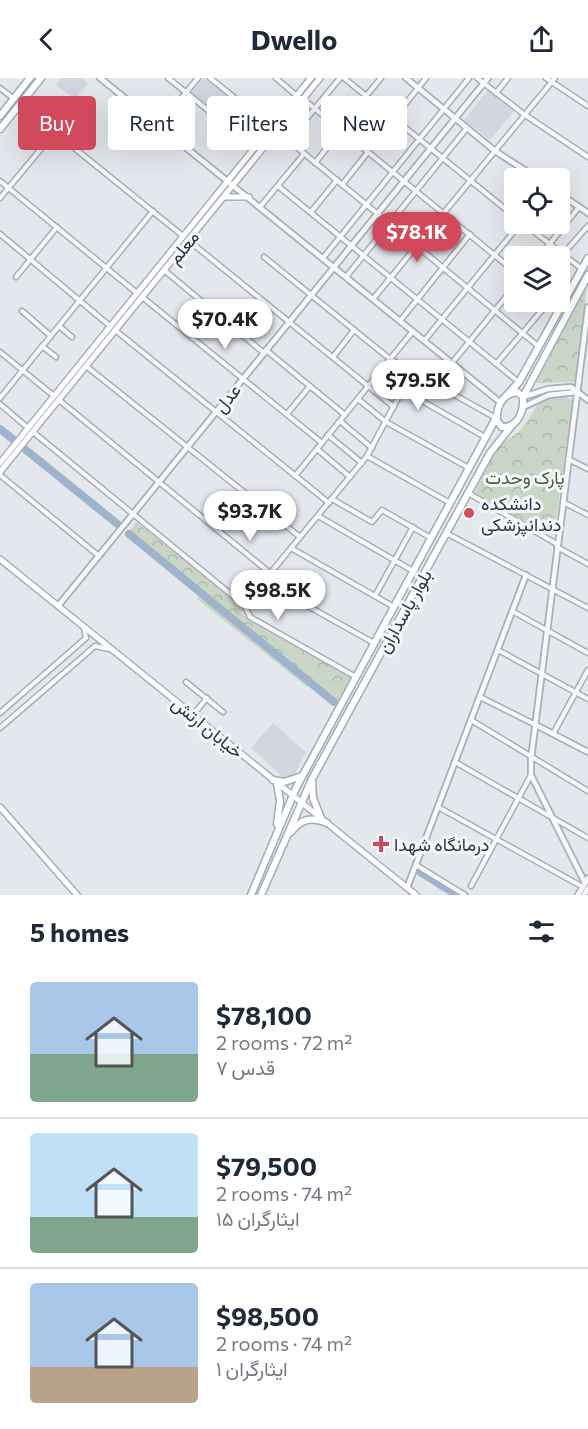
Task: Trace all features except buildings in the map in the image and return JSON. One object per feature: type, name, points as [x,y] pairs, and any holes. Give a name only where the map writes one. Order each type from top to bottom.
[{"type":"main road","points":[[0,116],[30,78]]},
{"type":"main road","points":[[26,96],[41,78]]},
{"type":"main road","name":"معلم","points":[[301,96],[311,78]]},
{"type":"main road","name":"معلم","points":[[301,96],[320,78]]},
{"type":"main road","points":[[0,129],[18,106]]},
{"type":"main road","name":"معلم","points":[[140,295],[164,270],[186,238],[224,197],[254,150]]},
{"type":"main road","name":"معلم","points":[[0,463],[30,430],[257,150]]},
{"type":"main road","points":[[224,197],[249,197]]},
{"type":"main road","points":[[570,290],[588,258]]},
{"type":"main road","points":[[523,407],[523,397],[588,275]]},
{"type":"main road","points":[[507,395],[519,382],[558,312]]},
{"type":"main road","name":"معلم","points":[[56,398],[86,366],[113,328]]},
{"type":"main road","points":[[507,395],[517,392],[523,397]]},
{"type":"main road","name":"بلوار پاسداران","points":[[273,842],[292,795],[487,437],[501,403],[507,395]]},
{"type":"main road","name":"بلوار پاسداران","points":[[261,895],[312,779],[468,493],[498,442],[523,407]]},
{"type":"main road","points":[[496,418],[502,427],[513,424]]},
{"type":"main road","name":"معلم","points":[[0,474],[30,430]]},
{"type":"main road","points":[[487,437],[496,433],[499,438],[498,442]]},
{"type":"main road","name":"خیابان ارتش","points":[[0,559],[416,895]]},
{"type":"main road","points":[[251,895],[273,842],[279,812],[275,781],[284,782],[302,776]]},
{"type":"main road","points":[[312,779],[313,798],[321,818]]},
{"type":"main road","points":[[0,807],[77,895]]},
{"type":"main road","points":[[286,837],[304,819],[311,818],[327,823]]},
{"type":"street","points":[[100,78],[123,96]]},
{"type":"street","points":[[168,78],[207,109]]},
{"type":"street","points":[[183,96],[198,78]]},
{"type":"street","points":[[210,78],[233,96]]},
{"type":"street","points":[[276,78],[299,96]]},
{"type":"street","points":[[309,115],[342,78],[366,96],[381,78]]},
{"type":"street","points":[[406,78],[495,151],[521,168]]},
{"type":"street","points":[[407,102],[426,78]]},
{"type":"street","points":[[323,258],[469,78]]},
{"type":"street","points":[[477,78],[525,115],[588,157]]},
{"type":"street","name":"عدل","points":[[58,606],[488,78]]},
{"type":"street","points":[[495,93],[508,78]]},
{"type":"street","points":[[546,78],[553,80],[588,106]]},
{"type":"street","points":[[373,299],[553,80]]},
{"type":"street","points":[[0,88],[14,99]]},
{"type":"street","points":[[309,105],[321,114]]},
{"type":"street","points":[[346,277],[466,128]]},
{"type":"street","points":[[407,129],[504,208]]},
{"type":"street","points":[[0,198],[40,150]]},
{"type":"street","points":[[77,150],[394,407]]},
{"type":"street","points":[[190,150],[501,403]]},
{"type":"street","points":[[299,150],[539,347]]},
{"type":"street","points":[[315,163],[325,150]]},
{"type":"street","points":[[366,150],[504,263]]},
{"type":"street","points":[[342,185],[368,152]]},
{"type":"street","points":[[260,207],[304,154]]},
{"type":"street","points":[[311,213],[337,180]]},
{"type":"street","points":[[0,181],[322,443]]},
{"type":"street","points":[[278,186],[515,379]]},
{"type":"street","points":[[570,201],[588,213]]},
{"type":"street","points":[[550,244],[579,207]]},
{"type":"street","points":[[0,398],[153,211]]},
{"type":"street","points":[[570,246],[588,226]]},
{"type":"street","points":[[16,277],[57,228]]},
{"type":"street","points":[[0,234],[166,372],[295,476],[330,501],[374,522],[381,510],[432,538]]},
{"type":"street","points":[[400,321],[470,234]]},
{"type":"street","points":[[424,340],[513,234]]},
{"type":"street","points":[[536,234],[553,246]]},
{"type":"street","points":[[264,257],[390,359],[496,418]]},
{"type":"street","points":[[570,260],[582,269]]},
{"type":"street","points":[[164,270],[345,415]]},
{"type":"street","points":[[452,363],[504,300]]},
{"type":"street","points":[[586,887],[531,775],[531,759],[568,459],[586,344],[588,307]]},
{"type":"street","points":[[22,311],[51,336]]},
{"type":"street","points":[[496,364],[542,312]]},
{"type":"street","points":[[59,326],[72,337]]},
{"type":"street","points":[[333,357],[354,330]]},
{"type":"street","points":[[295,476],[413,331]]},
{"type":"street","points":[[42,346],[56,357]]},
{"type":"street","points":[[0,352],[270,573]]},
{"type":"street","points":[[86,366],[300,537]]},
{"type":"street","points":[[244,605],[362,463],[412,372]]},
{"type":"street","points":[[287,414],[310,386]]},
{"type":"street","points":[[523,397],[571,387],[588,400]]},
{"type":"street","points":[[403,390],[487,437]]},
{"type":"street","points":[[523,407],[549,395],[577,392]]},
{"type":"street","points":[[358,399],[386,422],[470,468]]},
{"type":"street","points":[[0,404],[244,605],[250,617],[356,677]]},
{"type":"street","points":[[340,421],[372,448]]},
{"type":"street","points":[[328,435],[362,463]]},
{"type":"street","points":[[317,449],[350,477]]},
{"type":"street","points":[[367,456],[451,503]]},
{"type":"street","points":[[568,459],[588,470]]},
{"type":"street","points":[[0,474],[99,556]]},
{"type":"street","points":[[468,493],[588,564]]},
{"type":"street","points":[[563,502],[588,515]]},
{"type":"street","points":[[318,516],[414,572]]},
{"type":"street","points":[[375,596],[413,527]]},
{"type":"street","points":[[446,533],[587,607]]},
{"type":"street","points":[[291,548],[394,607]]},
{"type":"street","points":[[407,888],[526,575]]},
{"type":"street","points":[[263,581],[375,643]]},
{"type":"street","points":[[512,611],[588,653]]},
{"type":"street","points":[[0,713],[86,638],[84,627]]},
{"type":"street","points":[[0,728],[95,646],[112,650]]},
{"type":"street","points":[[498,650],[588,699]]},
{"type":"street","points":[[553,734],[588,670]]},
{"type":"street","points":[[186,682],[223,712]]},
{"type":"street","points":[[480,696],[588,752]]},
{"type":"street","points":[[193,715],[207,698]]},
{"type":"street","points":[[471,720],[531,759],[588,791]]},
{"type":"street","points":[[455,762],[588,838]]},
{"type":"street","points":[[471,886],[531,775]]},
{"type":"street","points":[[438,807],[586,887]]},
{"type":"street","points":[[416,865],[465,895]]},
{"type":"street","points":[[584,895],[588,878]]},
{"type":"street","points":[[578,895],[586,887]]},
{"type":"shaded area","points":[[61,78],[82,78],[88,83],[77,96],[71,96],[56,85]]},
{"type":"shaded area","points":[[204,78],[226,96],[207,96],[207,104],[191,92]]},
{"type":"shaded area","points":[[488,90],[514,111],[490,140],[464,120]]},
{"type":"shaded area","points":[[273,723],[306,752],[294,776],[285,779],[251,748]]},
{"type":"green space","points":[[587,283],[577,378],[573,382],[532,383]]},
{"type":"green space","name":"پارک وحدت","points":[[562,395],[573,401],[555,527],[545,532],[474,494],[499,447],[521,429],[540,403],[545,399]]},
{"type":"green space","points":[[136,522],[239,603],[243,615],[352,678],[339,703],[312,680],[307,687],[197,599],[200,595],[128,534]]},
{"type":"waterway","points":[[0,429],[14,440]]},
{"type":"waterway","points":[[26,450],[120,526]]},
{"type":"waterway","points":[[129,534],[334,702]]},
{"type":"waterway","points":[[419,871],[457,895]]},
{"type":"place","name":"دانشکده دندانپزشکی","points":[[469,513]]},
{"type":"place","name":"درمانگاه شهدا","points":[[381,844]]}]
